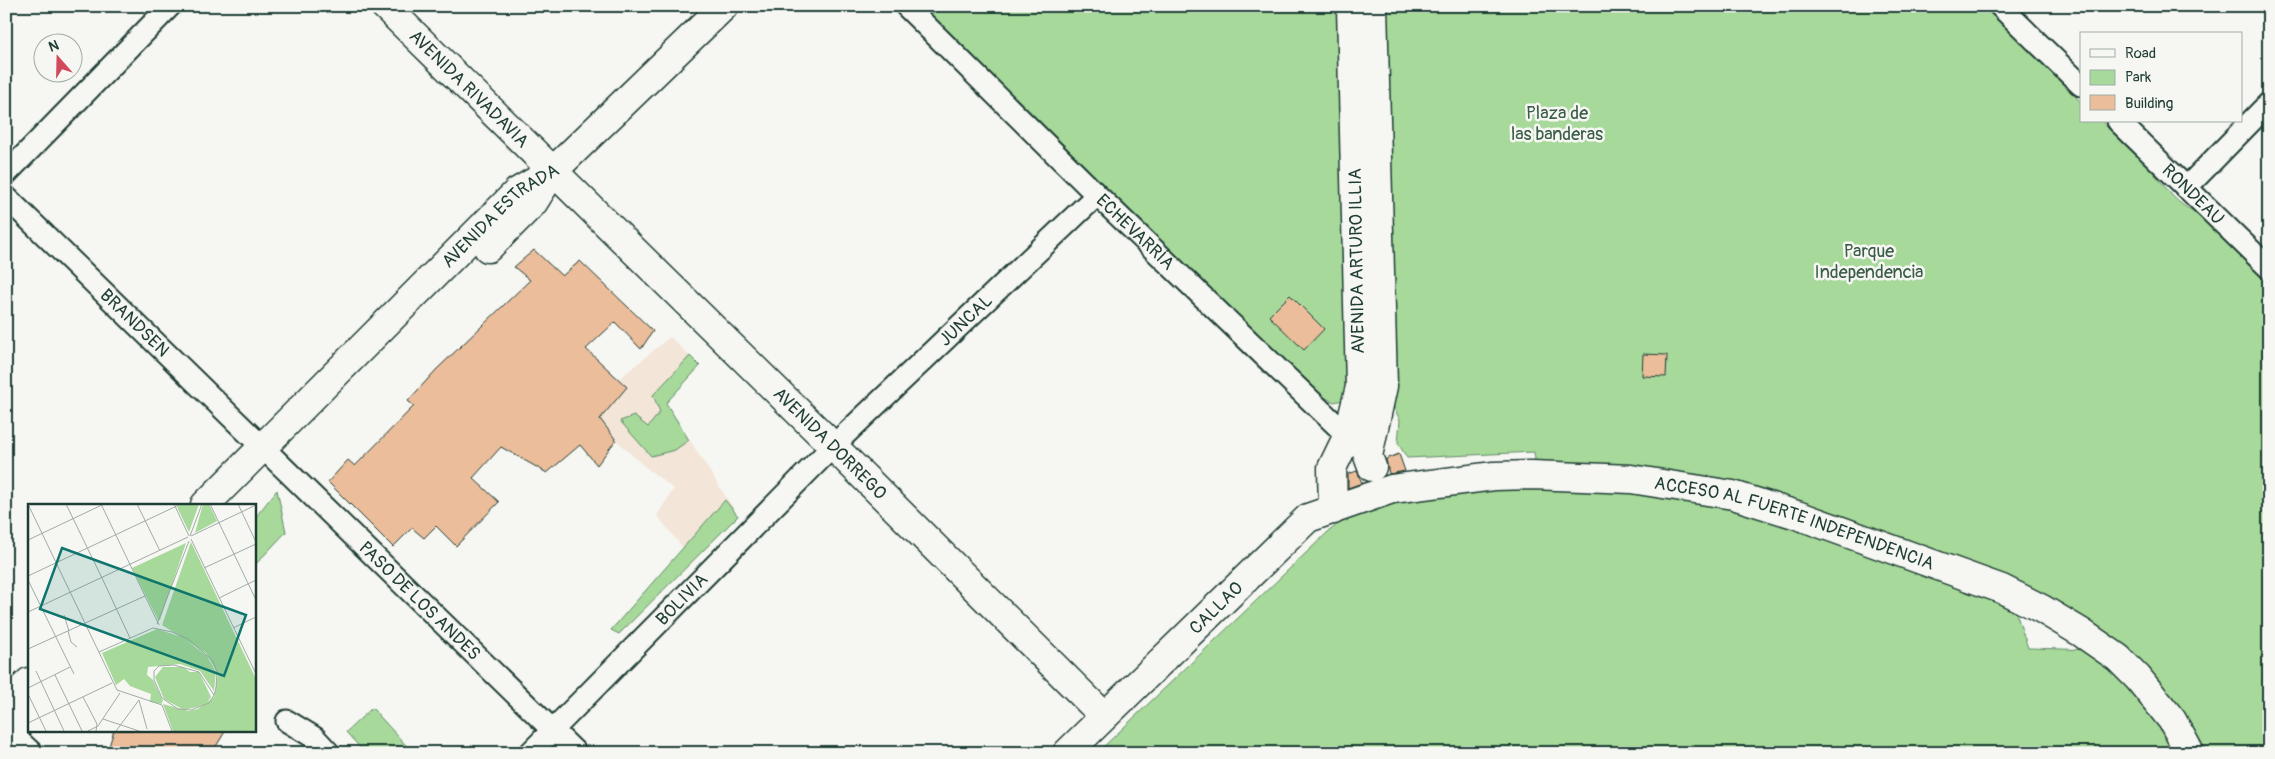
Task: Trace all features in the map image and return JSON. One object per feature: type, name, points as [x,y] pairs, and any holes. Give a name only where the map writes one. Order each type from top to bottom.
[{"type":"street","points":[[6,174],[170,6]]},
{"type":"street","name":"AVENIDA RIVADAVIA","points":[[385,6],[553,171]]},
{"type":"street","name":"AVENIDA ESTRADA","points":[[233,504],[270,453],[517,192],[553,171],[724,6]]},
{"type":"street","name":"ECHEVARRÍA","points":[[906,6],[1098,195],[1348,435],[1374,474]]},
{"type":"street","name":"AVENIDA ARTURO ILLIA","points":[[1332,510],[1332,468],[1348,435],[1360,387],[1351,6]]},
{"type":"street","name":"AVENIDA ARTURO ILLIA","points":[[1373,6],[1383,386],[1374,474]]},
{"type":"street","points":[[2000,6],[2080,85]]},
{"type":"street","points":[[2186,188],[2269,103]]},
{"type":"street","name":"RONDEAU","points":[[2119,122],[2269,268]]},
{"type":"street","name":"AVENIDA DORREGO","points":[[553,171],[1104,716]]},
{"type":"street","name":"JUNCAL","points":[[833,446],[1098,195]]},
{"type":"street","name":"BRANDSEN","points":[[6,198],[270,453]]},
{"type":"street","name":"BOLIVIA","points":[[530,753],[833,446]]},
{"type":"street","name":"AVENIDA ESTRADA","points":[[206,504],[270,453]]},
{"type":"street","name":"PASO DE LOS ANDES","points":[[270,453],[576,753]]},
{"type":"street","name":"ACCESO AL FUERTE INDEPENDENCIA","points":[[1332,510],[1374,474],[1422,484],[1494,476],[1584,476],[1631,479],[1733,495],[1798,515],[2002,589],[2042,608],[2118,658],[2138,678],[2172,720],[2190,753]]},
{"type":"street","name":"CALLAO","points":[[1067,753],[1308,518],[1332,510]]},
{"type":"street","points":[[6,705],[28,683]]},
{"type":"street","points":[[287,721],[315,738],[329,753]]},
{"type":"street","points":[[13,727],[32,753]]},
{"type":"shaded area","points":[[670,337],[700,366],[666,403],[738,516],[693,561],[657,515],[674,489],[643,465],[616,440],[597,465],[580,445],[547,473],[518,457],[497,431],[584,347],[619,379]]},
{"type":"green space","points":[[918,6],[1344,6],[1347,399],[1334,402],[1324,397]]},
{"type":"green space","name":"Parque Independencia","points":[[1384,6],[1984,6],[2080,101],[2080,122],[2102,122],[2154,173],[2178,201],[2197,212],[2269,283],[2269,753],[2200,753],[2162,692],[1882,533],[1536,468],[1534,452],[1407,458],[1398,443],[1400,420],[1394,408],[1392,391]]},
{"type":"green space","points":[[690,356],[700,366],[666,403],[689,440],[675,450],[651,456],[620,421],[634,416],[648,427],[660,412],[653,395]]},
{"type":"green space","points":[[1457,486],[1616,487],[1727,503],[2013,604],[2028,648],[2094,650],[2124,674],[2181,753],[1097,753],[1329,531],[1357,510]]},
{"type":"green space","points":[[277,490],[286,532],[255,565],[255,518]]},
{"type":"green space","points":[[725,500],[738,516],[619,634],[611,630]]},
{"type":"green space","points":[[372,708],[413,753],[365,753],[346,732]]},
{"type":"building","points":[[534,250],[562,276],[580,261],[653,331],[641,349],[615,322],[586,349],[627,387],[600,419],[616,440],[597,465],[580,445],[547,473],[501,447],[473,478],[499,502],[456,546],[436,526],[424,538],[412,528],[393,547],[328,482],[348,460],[355,466],[414,406],[408,401],[436,370],[530,280],[514,267]]},
{"type":"building","points":[[1290,295],[1324,329],[1304,350],[1269,316]]},
{"type":"building","points":[[1643,354],[1667,355],[1666,377],[1642,376]]},
{"type":"building","points":[[1399,454],[1405,471],[1389,474],[1386,459]]},
{"type":"building","points":[[1357,471],[1362,483],[1348,488],[1348,474]]},
{"type":"building","points":[[113,732],[225,732],[212,753],[107,753]]},
{"type":"park label","name":"Plaza de las banderas","points":[[1557,123]]}]
